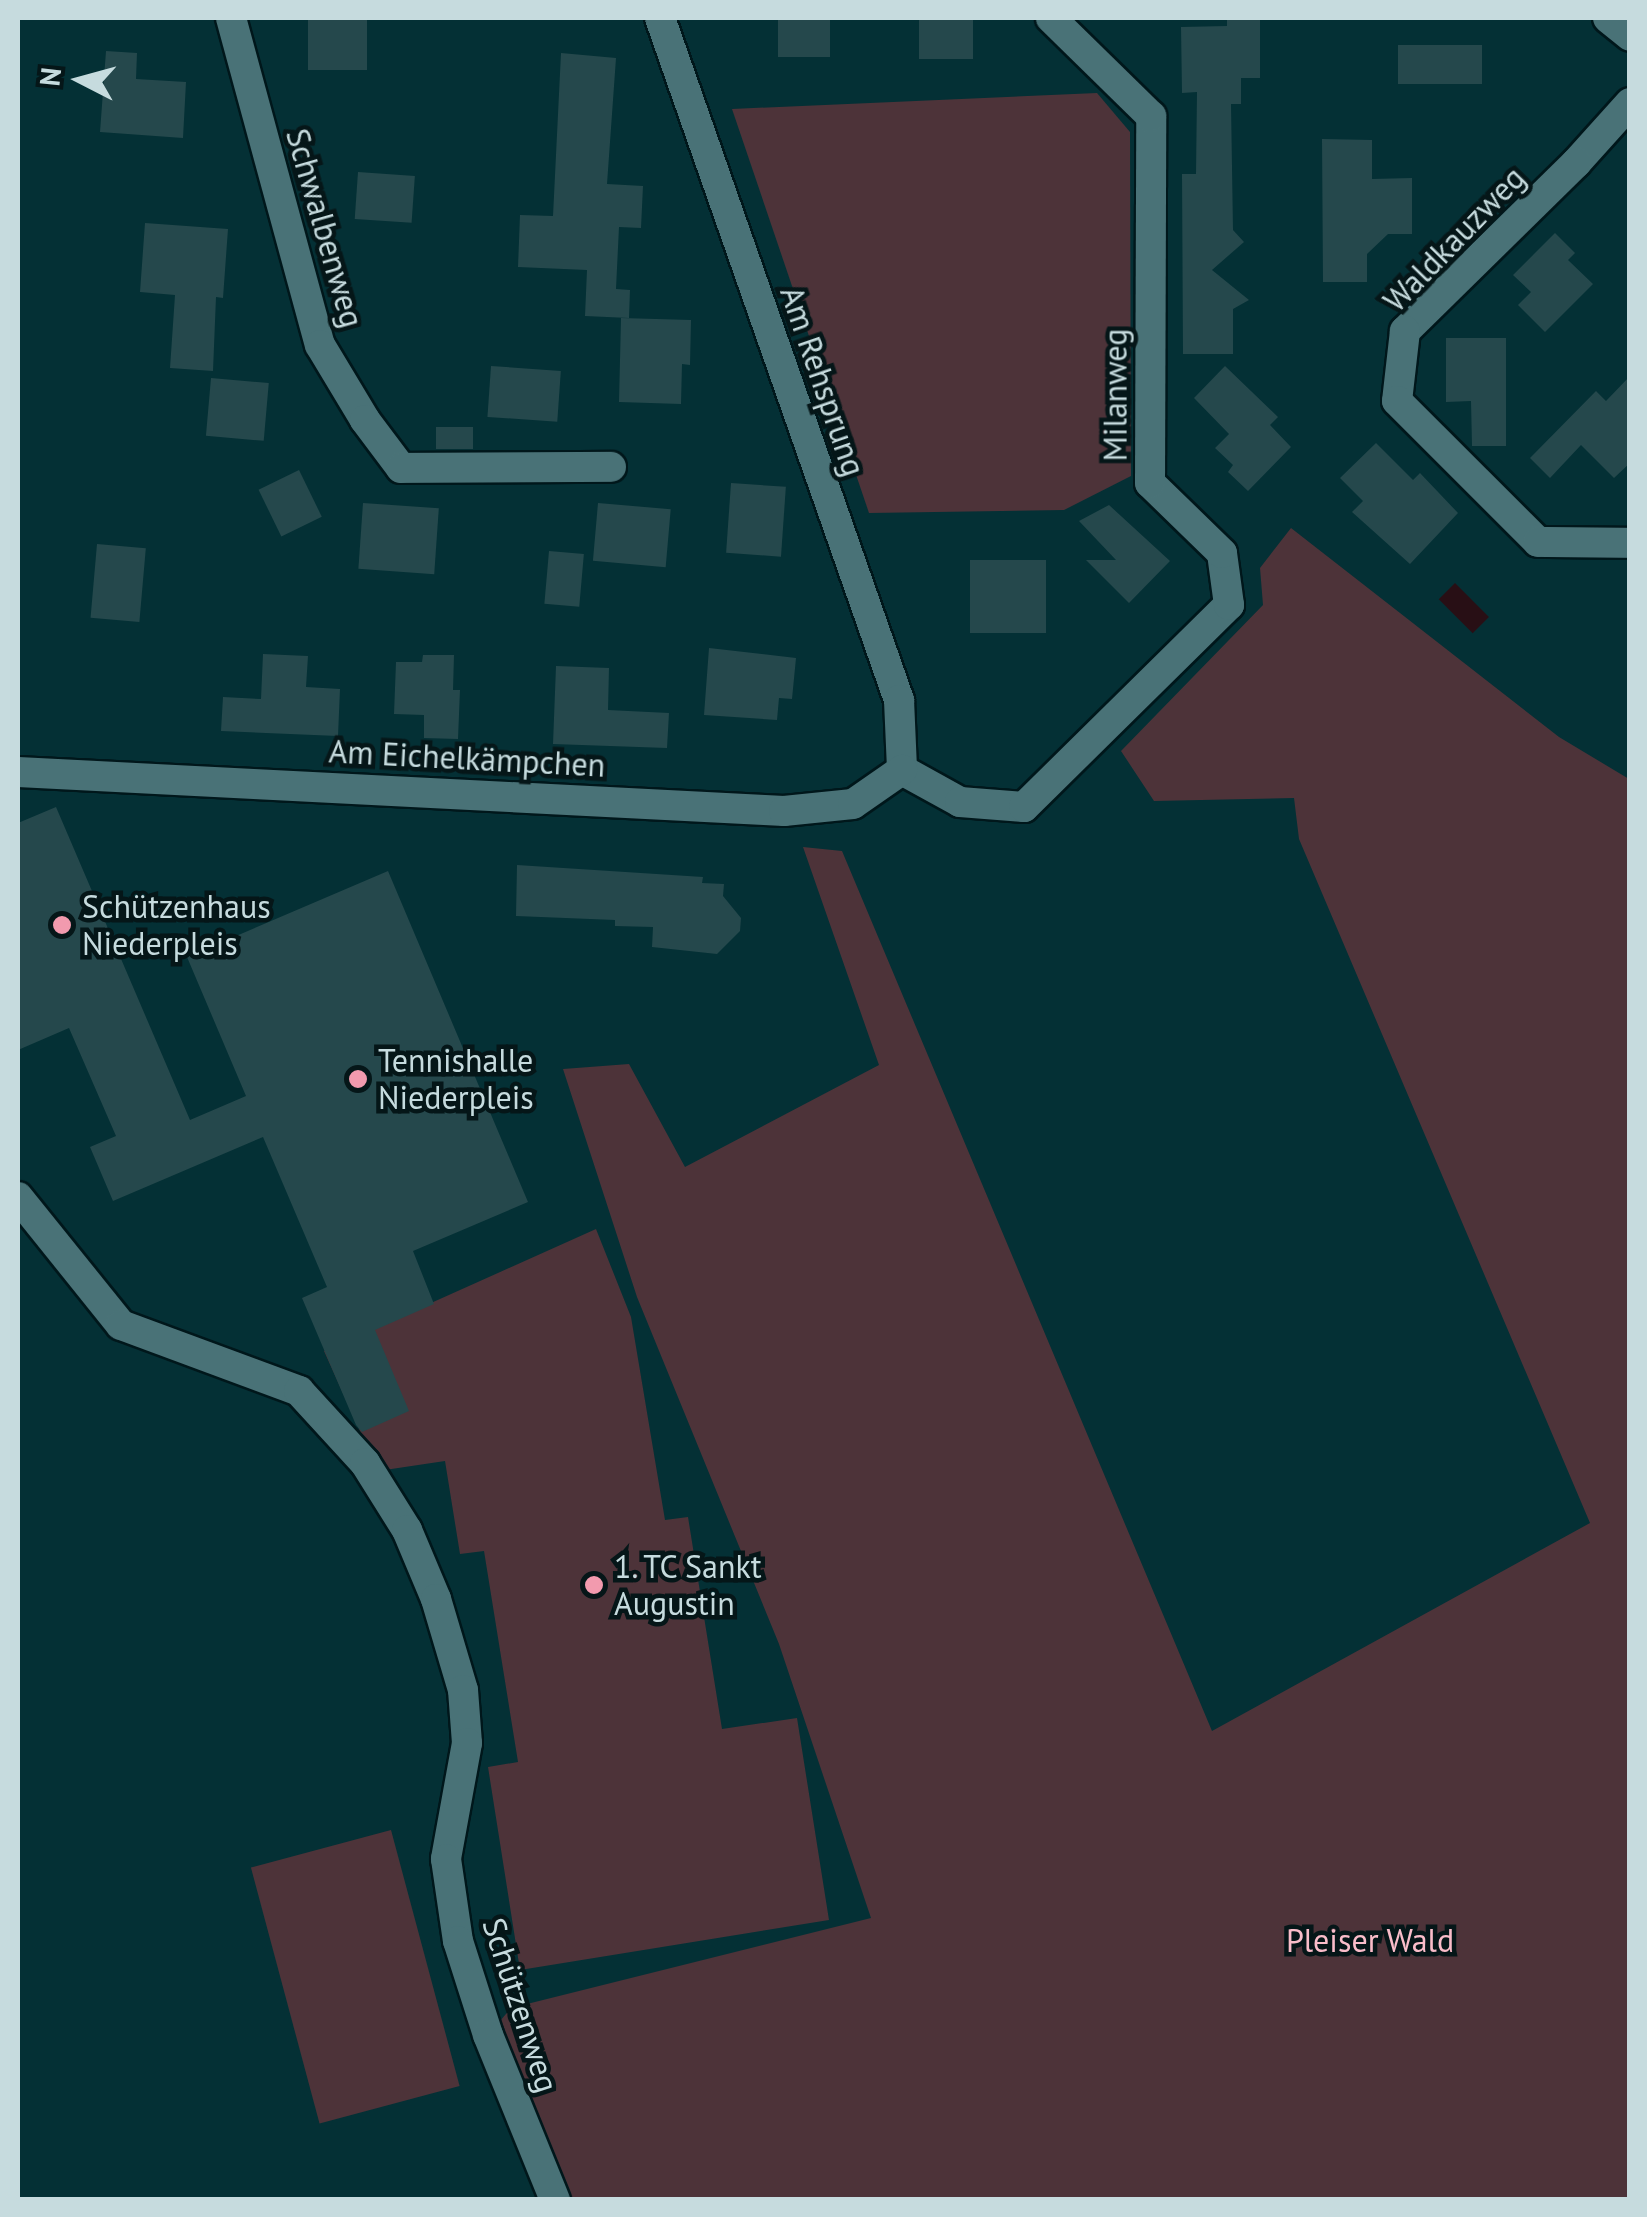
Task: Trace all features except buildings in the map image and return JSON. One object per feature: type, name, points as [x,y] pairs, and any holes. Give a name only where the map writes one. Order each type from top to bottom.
[{"type":"street","name":"Schwalbenweg","points":[[231,18],[320,345],[364,420],[402,468],[611,466]]},
{"type":"street","name":"Am Rehsprung","points":[[660,18],[900,700],[902,770]]},
{"type":"street","name":"Milanweg","points":[[902,770],[960,802],[1024,807],[1230,605],[1222,553],[1150,483],[1150,116],[1051,18]]},
{"type":"street","points":[[1608,18],[1630,36]]},
{"type":"street","name":"Waldkauzweg","points":[[1630,104],[1576,163],[1406,331],[1397,402],[1538,542],[1630,543]]},
{"type":"street","name":"Am Eichelkämpchen","points":[[18,772],[784,811],[853,804],[902,770]]},
{"type":"street","name":"Schützenweg","points":[[18,1197],[121,1325],[299,1391],[365,1462],[407,1530],[436,1599],[463,1690],[467,1743],[446,1859],[458,1942],[488,2035],[555,2200]]},
{"type":"green space","points":[[1097,93],[1130,132],[1131,476],[1064,510],[869,513],[732,109]]},
{"type":"green space","name":"Pleiser Wald","points":[[1291,528],[1559,737],[1629,779],[1629,2199],[555,2199],[488,2035],[511,2008],[871,1918],[779,1644],[637,1297],[563,1069],[629,1064],[685,1167],[879,1065],[803,847],[842,851],[1212,1731],[1590,1523],[1299,839],[1294,798],[1154,801],[1121,751],[1263,605],[1260,568]]},
{"type":"green space","name":"1. TC Sankt Augustin","points":[[596,1229],[631,1317],[665,1520],[688,1517],[722,1729],[797,1718],[829,1920],[520,1970],[488,1767],[518,1762],[484,1551],[460,1554],[445,1461],[378,1471],[324,1351]]},
{"type":"green space","points":[[391,1830],[460,2086],[320,2123],[251,1868]]},
{"type":"shaded area","points":[[1455,583],[1489,617],[1473,633],[1439,599]]},
{"type":"place","name":"Schützenhaus Niederpleis","points":[[62,925]]},
{"type":"place","name":"Tennishalle Niederpleis","points":[[358,1079]]},
{"type":"place","name":"1. TC Sankt Augustin","points":[[594,1585]]}]
